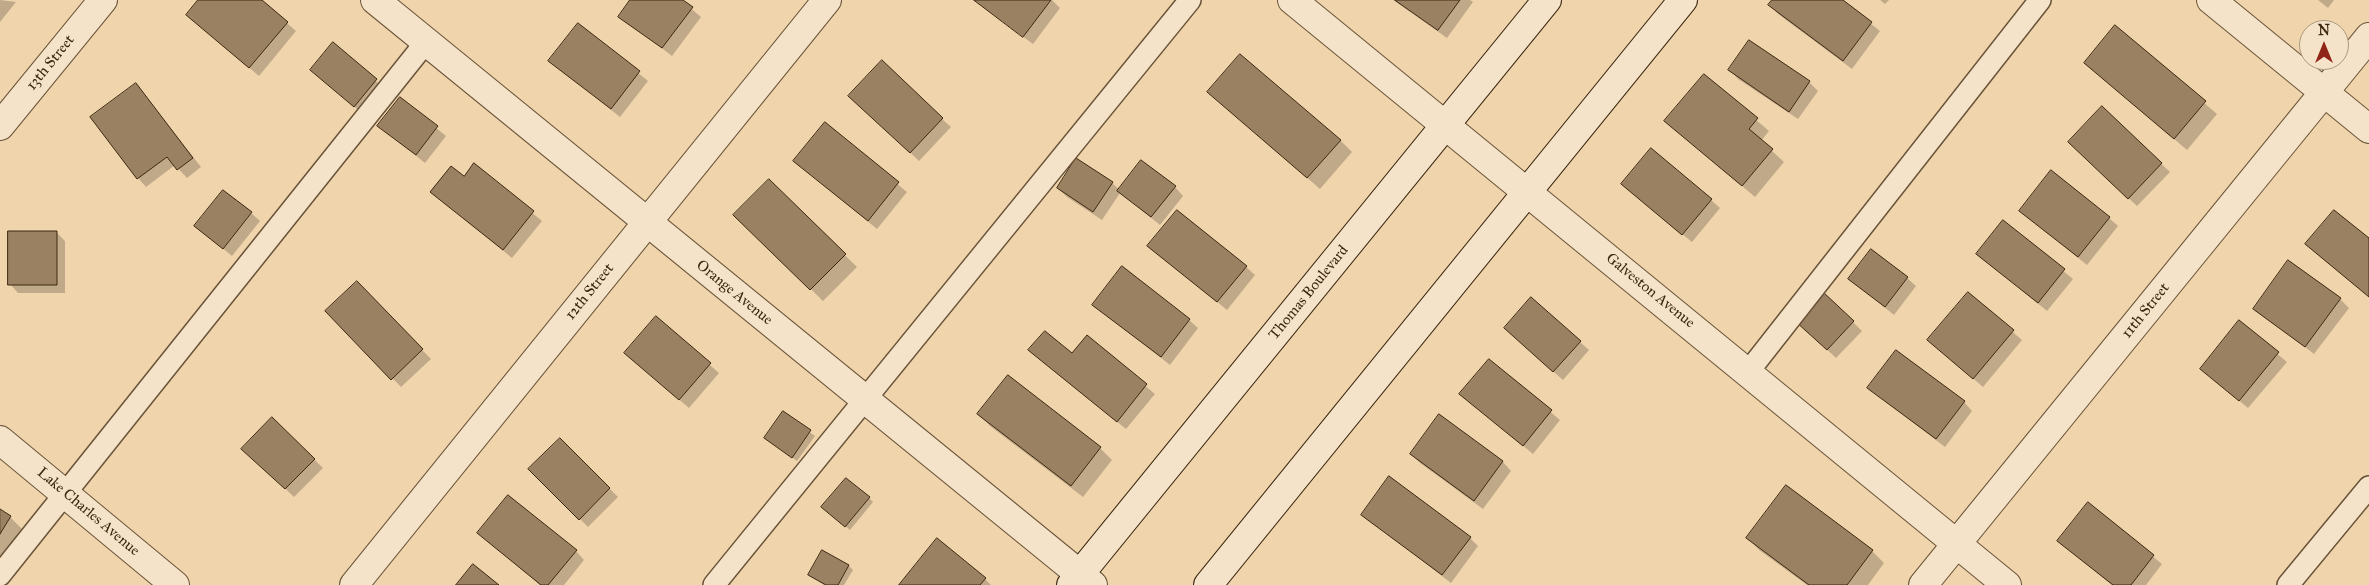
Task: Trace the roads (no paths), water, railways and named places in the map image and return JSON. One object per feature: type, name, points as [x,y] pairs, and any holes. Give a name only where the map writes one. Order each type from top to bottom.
[{"type":"street","name":"13th Street","points":[[0,126],[103,0]]},
{"type":"street","name":"Orange Avenue","points":[[375,0],[865,401],[1081,581]]},
{"type":"street","name":"12th Street","points":[[354,585],[827,0]]},
{"type":"street","name":"Galveston Avenue","points":[[1292,0],[1528,191],[2007,585]]},
{"type":"street","name":"Thomas Boulevard","points":[[1081,581],[1547,0]]},
{"type":"street","points":[[1208,585],[1683,0]]},
{"type":"street","points":[[2211,0],[2369,129]]},
{"type":"street","name":"11th Street","points":[[1923,585],[2369,37]]},
{"type":"street","name":"Lake Charles Avenue","points":[[0,440],[175,585]]},
{"type":"lane","points":[[714,585],[1190,0]]},
{"type":"lane","points":[[1748,372],[2040,0]]},
{"type":"lane","points":[[0,575],[426,42]]},
{"type":"lane","points":[[2288,585],[2369,487]]}]
